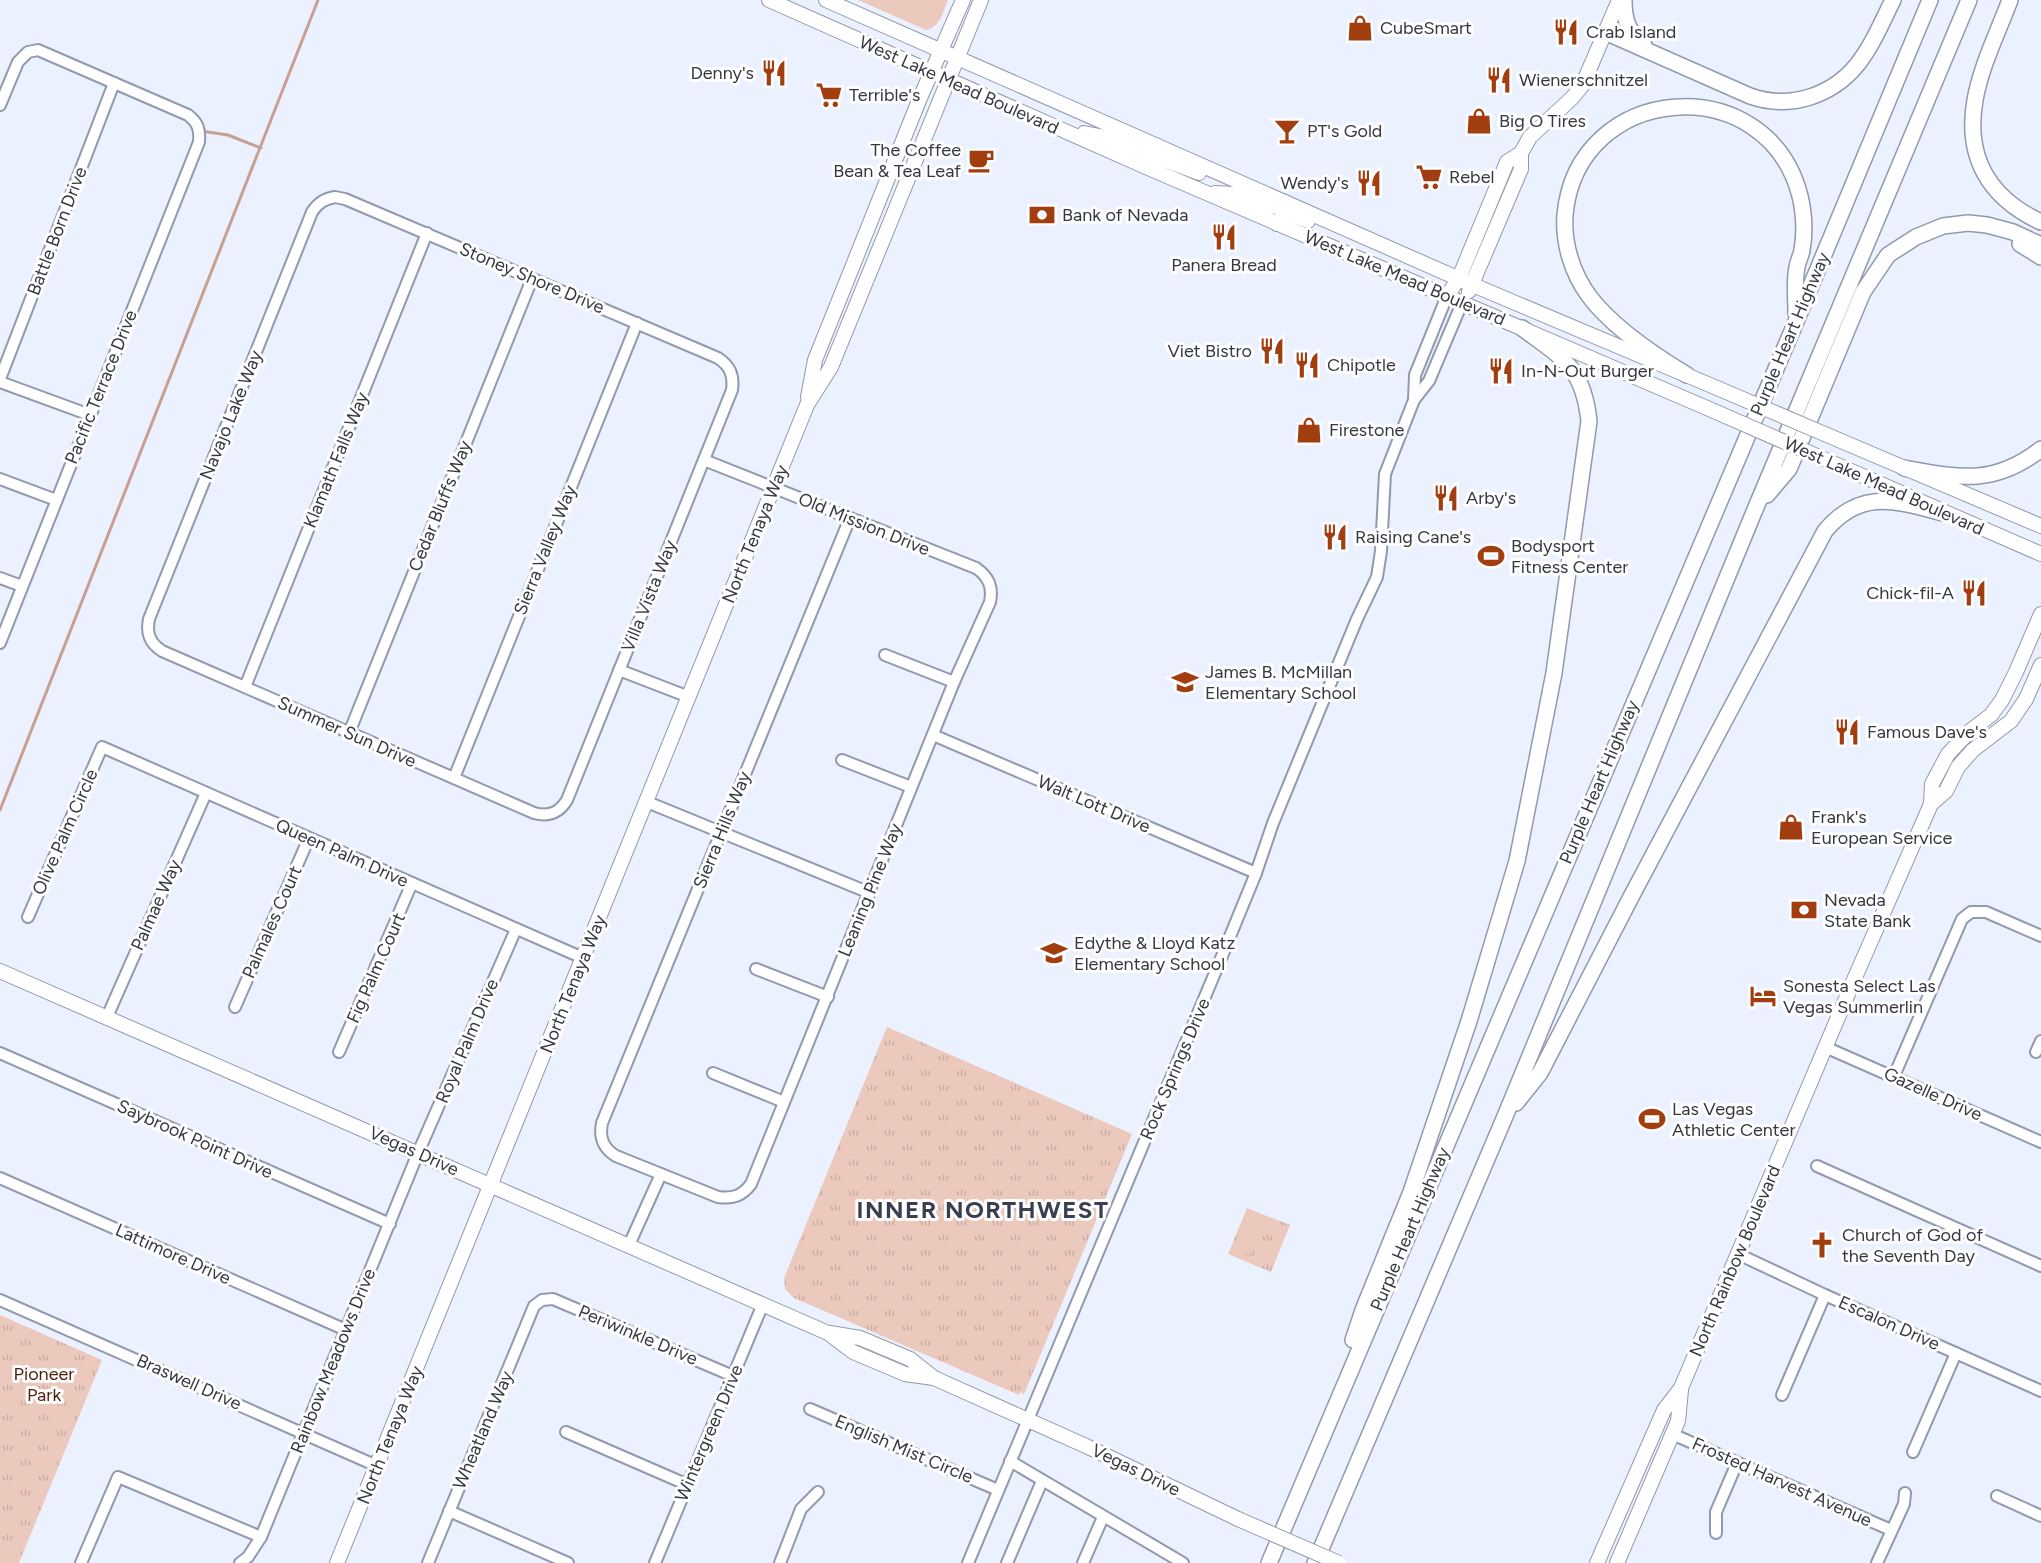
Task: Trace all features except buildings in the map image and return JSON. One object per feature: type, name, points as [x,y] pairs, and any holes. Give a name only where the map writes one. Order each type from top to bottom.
[{"type":"highway","points":[[1624,0],[1630,32],[1644,44],[1647,50]]},
{"type":"highway","points":[[1605,32],[1739,92],[1762,100],[1782,102],[1801,100],[1836,86],[1851,73],[1866,54],[1893,0]]},
{"type":"highway","name":"Purple Heart Highway","points":[[1269,1563],[1795,324],[1930,0]]},
{"type":"highway","name":"Purple Heart Highway","points":[[1315,1563],[1506,1114],[1754,512],[1970,0]]},
{"type":"highway","points":[[2010,0],[1975,97],[1972,122],[1975,145],[1982,168],[2000,194],[2021,213],[2041,222]]},
{"type":"highway","points":[[1687,375],[1648,352],[1597,305],[1582,286],[1569,254],[1565,219],[1568,196],[1576,174],[1588,154],[1603,137],[1632,117],[1666,107],[1689,106],[1712,109],[1745,122],[1765,137],[1779,153],[1796,184],[1803,218],[1802,251],[1797,267],[1795,324]]},
{"type":"highway","points":[[1754,512],[1789,469],[1863,292],[1888,255],[1916,237],[1950,225],[1968,223],[2013,232],[2041,244]]},
{"type":"highway","points":[[1876,271],[1908,248],[1953,232],[1982,232],[1996,235],[2018,243],[2041,257]]},
{"type":"highway","points":[[1317,1448],[1363,1310],[1411,1192],[1492,947],[1517,861],[1554,673],[1589,420],[1587,401],[1580,380],[1574,371],[1522,328]]},
{"type":"highway","points":[[1904,468],[1952,477],[1983,476],[2017,465],[2041,449]]},
{"type":"highway","points":[[1506,1114],[1540,1073],[1825,531],[1843,513],[1865,503],[1891,501],[1943,513]]},
{"type":"main road","name":"West Lake Mead Boulevard","points":[[769,0],[1146,167],[2041,554]]},
{"type":"main road","name":"West Lake Mead Boulevard","points":[[826,0],[1473,285],[2041,526]]},
{"type":"main road","name":"North Tenaya Way","points":[[807,405],[815,360],[931,73],[963,0]]},
{"type":"main road","name":"North Tenaya Way","points":[[338,1563],[807,405],[831,367],[981,0]]},
{"type":"main road","name":"Rock Springs Drive","points":[[1447,297],[1459,278],[1507,162],[1521,153],[1530,137],[1582,86],[1619,0]]},
{"type":"main road","points":[[1055,127],[1110,138],[1145,152],[1151,152],[1156,145]]},
{"type":"main road","name":"Rock Springs Drive","points":[[1462,303],[1473,285],[1521,168],[1521,153]]},
{"type":"main road","points":[[1146,167],[1162,159],[1198,173],[1219,173]]},
{"type":"main road","points":[[1207,193],[1241,195],[1273,207],[1281,206],[1285,202]]},
{"type":"main road","points":[[1277,224],[1288,214],[1332,231],[1365,237]]},
{"type":"main road","points":[[851,317],[846,312],[846,307],[856,256]]},
{"type":"main road","points":[[829,324],[835,330],[831,367]]},
{"type":"main road","name":"North Rainbow Boulevard","points":[[1932,804],[1932,784],[1944,761],[1959,742],[1990,715],[2002,700],[2041,614]]},
{"type":"main road","name":"North Rainbow Boulevard","points":[[1597,1563],[1664,1410],[1681,1388],[1825,1047],[1932,804],[1946,791],[1958,766],[1968,754],[2011,721],[2026,699],[2041,666]]},
{"type":"main road","name":"Vegas Drive","points":[[0,971],[828,1332],[854,1352],[874,1361],[905,1374],[934,1378],[1238,1519],[1339,1563]]},
{"type":"main road","name":"North Rainbow Boulevard","points":[[1617,1563],[1678,1421],[1681,1388]]},
{"type":"street","points":[[0,105],[18,62],[28,52],[38,50],[114,83]]},
{"type":"street","name":"Pacific Terrace Drive","points":[[0,642],[199,142],[200,130],[195,120],[188,115],[114,83]]},
{"type":"street","name":"Battle Born Drive","points":[[0,380],[114,83]]},
{"type":"street","name":"Stoney Shore Drive","points":[[326,199],[335,197],[345,199],[427,233],[718,358],[726,363],[731,372]]},
{"type":"street","name":"Navajo Lake Way","points":[[149,636],[147,629],[149,619],[312,212],[326,199]]},
{"type":"street","name":"Klamath Falls Way","points":[[245,687],[427,233]]},
{"type":"street","name":"Cedar Bluffs Way","points":[[349,733],[531,279]]},
{"type":"street","name":"Rock Springs Drive","points":[[1414,400],[1415,375],[1447,297]]},
{"type":"street","name":"Rock Springs Drive","points":[[968,1563],[1256,873],[1273,823],[1357,619],[1377,577],[1381,551],[1385,474],[1414,400],[1429,381],[1462,303]]},
{"type":"street","name":"Sierra Valley Way","points":[[454,778],[637,323]]},
{"type":"street","name":"Villa Vista Way","points":[[552,814],[562,809],[567,800],[732,390],[731,372]]},
{"type":"street","points":[[0,380],[90,415]]},
{"type":"street","name":"Old Mission Drive","points":[[704,460],[976,568],[988,579]]},
{"type":"street","points":[[0,479],[56,500]]},
{"type":"street","name":"Sierra Hills Way","points":[[660,1174],[608,1151],[602,1143],[600,1133],[602,1123],[850,518]]},
{"type":"street","points":[[0,578],[22,586]]},
{"type":"street","name":"Leaning Pine Way","points":[[660,1174],[728,1199],[738,1197],[751,1184],[954,682],[990,602],[992,592],[988,579]]},
{"type":"street","name":"Summer Sun Drive","points":[[149,636],[154,646],[162,651],[534,813],[544,816],[552,814]]},
{"type":"street","points":[[885,655],[954,682]]},
{"type":"street","points":[[620,669],[689,697]]},
{"type":"street","name":"Walt Lott Drive","points":[[933,735],[1256,873]]},
{"type":"street","name":"Queen Palm Drive","points":[[102,747],[583,958]]},
{"type":"street","name":"Olive Palm Circle","points":[[27,917],[102,747]]},
{"type":"street","points":[[842,760],[911,787]]},
{"type":"street","name":"Palmae Way","points":[[107,1017],[206,793]]},
{"type":"street","points":[[647,802],[870,893]]},
{"type":"street","name":"Palmales Court","points":[[235,1007],[309,838]]},
{"type":"street","name":"Fig Palm Court","points":[[339,1052],[412,884]]},
{"type":"street","points":[[1894,1076],[1962,920],[1971,912],[1986,912],[2041,936]]},
{"type":"street","name":"Royal Palm Drive","points":[[418,1153],[516,929]]},
{"type":"street","points":[[756,969],[828,997]]},
{"type":"street","points":[[2036,1052],[2041,1041]]},
{"type":"street","name":"Gazelle Drive","points":[[1825,1047],[2041,1142]]},
{"type":"street","name":"Saybrook Point Drive","points":[[0,1053],[390,1224]]},
{"type":"street","points":[[713,1073],[784,1102]]},
{"type":"street","name":"Rainbow Meadows Drive","points":[[240,1563],[248,1557],[261,1537],[418,1153]]},
{"type":"street","points":[[1817,1166],[2041,1266]]},
{"type":"street","points":[[629,1245],[660,1174]]},
{"type":"street","name":"Lattimore Drive","points":[[0,1178],[346,1330]]},
{"type":"street","name":"Escalon Drive","points":[[1738,1254],[2041,1390]]},
{"type":"street","points":[[1782,1395],[1825,1295]]},
{"type":"street","name":"Periwinkle Drive","points":[[542,1300],[553,1299],[733,1376]]},
{"type":"street","name":"Braswell Drive","points":[[0,1300],[377,1466]]},
{"type":"street","name":"Wheatland Way","points":[[428,1563],[534,1306],[542,1300]]},
{"type":"street","name":"Wintergreen Drive","points":[[655,1563],[763,1304]]},
{"type":"street","points":[[1912,1452],[1956,1353]]},
{"type":"street","name":"English Mist Circle","points":[[810,1409],[998,1490]]},
{"type":"street","points":[[566,1432],[687,1485]]},
{"type":"street","name":"Frosted Harvest Avenue","points":[[1672,1434],[1891,1530]]},
{"type":"street","points":[[1010,1461],[1183,1563]]},
{"type":"street","points":[[1716,1533],[1716,1512],[1737,1463]]},
{"type":"street","points":[[81,1563],[118,1477],[261,1537]]},
{"type":"street","points":[[1007,1563],[1042,1481]]},
{"type":"street","points":[[780,1563],[801,1509],[818,1492]]},
{"type":"street","points":[[1877,1563],[1904,1504],[1905,1493]]},
{"type":"street","points":[[1997,1496],[2041,1515]]},
{"type":"street","points":[[449,1511],[562,1562]]},
{"type":"street","points":[[1083,1563],[1103,1517]]},
{"type":"green space","points":[[858,0],[948,0],[938,22],[926,30]]},
{"type":"green space","points":[[887,1027],[1132,1134],[1023,1394],[1020,1392],[1019,1395],[794,1298],[785,1289],[784,1278]]},
{"type":"green space","points":[[1247,1208],[1290,1225],[1271,1272],[1228,1254]]},
{"type":"green space","points":[[1248,1216],[1262,1222],[1249,1255],[1234,1248]]},
{"type":"green space","name":"Pioneer Park","points":[[0,1315],[102,1360],[19,1563],[0,1563]]},
{"type":"waterway","points":[[0,810],[318,0]]},
{"type":"waterway","points":[[201,131],[228,135],[261,148]]},
{"type":"place","name":"CubeSmart","points":[[1360,28]]},
{"type":"place","name":"Crab Island","points":[[1566,32]]},
{"type":"place","name":"Denny's","points":[[774,73]]},
{"type":"place","name":"Wienerschnitzel","points":[[1499,80]]},
{"type":"place","name":"Terrible's","points":[[829,95]]},
{"type":"place","name":"Big O Tires","points":[[1479,121]]},
{"type":"place","name":"PT's Gold","points":[[1287,131]]},
{"type":"place","name":"The Coffee Bean & Tea Leaf","points":[[981,160]]},
{"type":"place","name":"Rebel","points":[[1429,177]]},
{"type":"place","name":"Wendy's","points":[[1369,183]]},
{"type":"place","name":"Bank of Nevada","points":[[1042,215]]},
{"type":"place","name":"Panera Bread","points":[[1224,237]]},
{"type":"place","name":"Viet Bistro","points":[[1272,351]]},
{"type":"place","name":"Chipotle","points":[[1307,365]]},
{"type":"place","name":"In-N-Out Burger","points":[[1501,371]]},
{"type":"place","name":"Firestone","points":[[1309,430]]},
{"type":"place","name":"Arby's","points":[[1446,498]]},
{"type":"place","name":"Raising Cane's","points":[[1335,537]]},
{"type":"place","name":"Bodysport Fitness Center","points":[[1491,556]]},
{"type":"place","name":"Chick-fil-A","points":[[1974,593]]},
{"type":"place","name":"James B. McMillan Elementary School","points":[[1185,682]]},
{"type":"place","name":"Famous Dave's","points":[[1847,732]]},
{"type":"place","name":"Frank's European Service","points":[[1791,827]]},
{"type":"place","name":"Nevada State Bank","points":[[1804,910]]},
{"type":"place","name":"Edythe & Lloyd Katz Elementary School","points":[[1054,953]]},
{"type":"place","name":"Sonesta Select Las Vegas Summerlin","points":[[1763,996]]},
{"type":"place","name":"Las Vegas Athletic Center","points":[[1652,1119]]},
{"type":"place","name":"Church of God of the Seventh Day","points":[[1822,1245]]},
{"type":"district","name":"INNER NORTHWEST","points":[[983,1209]]}]
